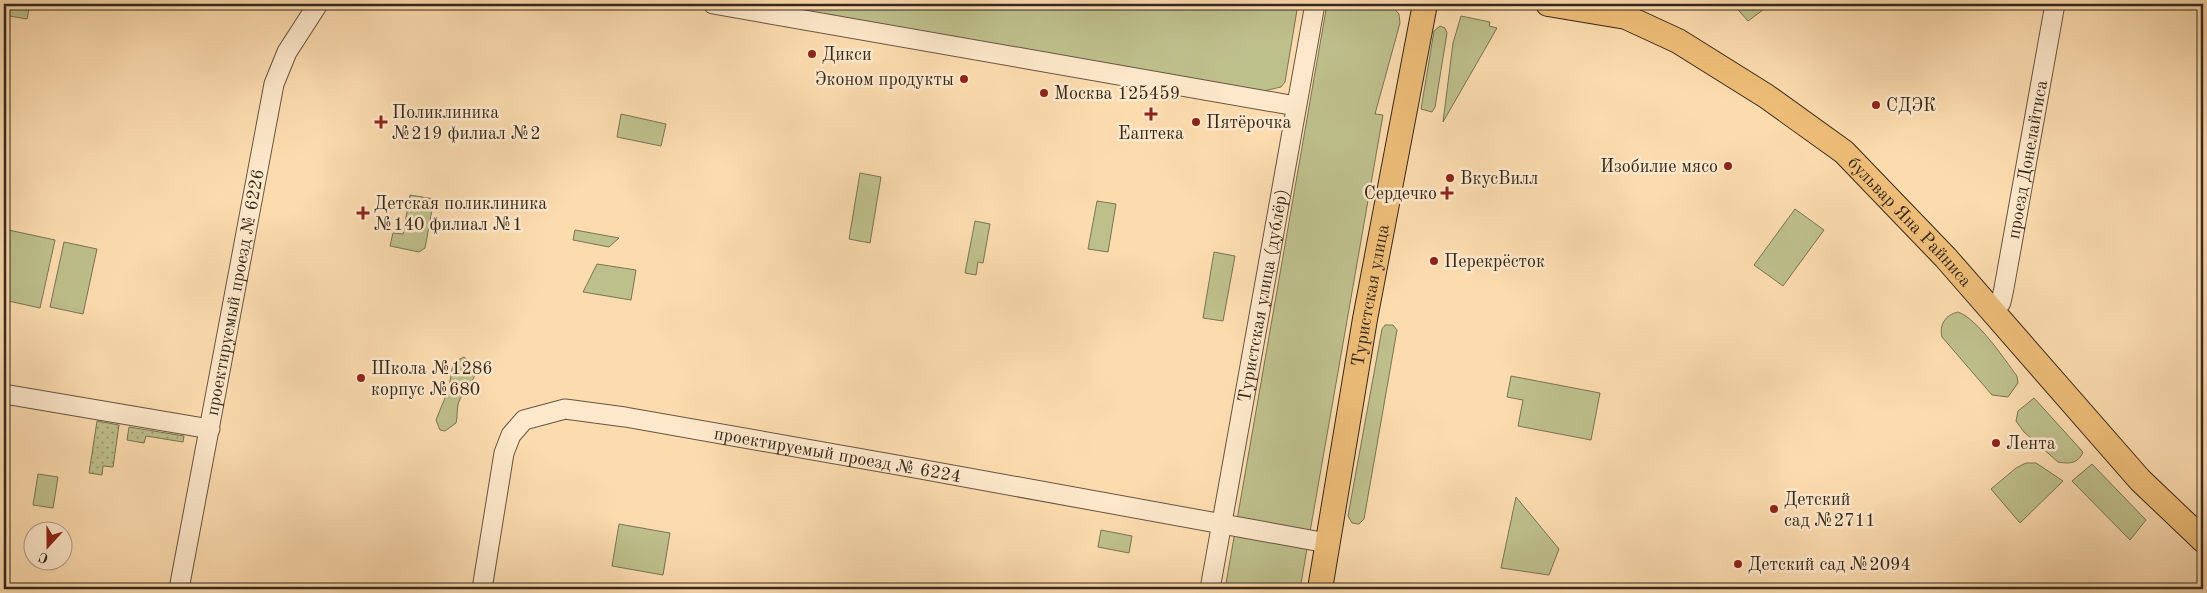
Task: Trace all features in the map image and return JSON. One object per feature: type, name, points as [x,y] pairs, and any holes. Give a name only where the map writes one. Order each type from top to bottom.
[{"type":"main road","name":"Туристская улица","points":[[1320,589],[1365,319],[1425,4]]},
{"type":"main road","name":"бульвар Яна Райниса","points":[[1548,4],[1626,17],[1649,27],[1701,54],[1766,96],[1844,152],[1917,226],[2140,480],[2203,540]]},
{"type":"street","name":"проектируемый проезд № 6226","points":[[180,589],[274,84],[288,52],[308,16],[318,4]]},
{"type":"street","points":[[714,4],[1296,106]]},
{"type":"street","name":"Туристская улица (дублёр)","points":[[1210,589],[1315,4]]},
{"type":"street","name":"проезд Донелайтиса","points":[[1994,313],[2001,302],[2004,288],[2055,4]]},
{"type":"street","points":[[4,394],[210,429]]},
{"type":"street","name":"проектируемый проезд № 6224","points":[[482,589],[504,454],[511,435],[524,420],[565,410],[712,432],[1327,543]]},
{"type":"green space","points":[[4,4],[30,4],[27,19],[4,15]]},
{"type":"green space","points":[[765,4],[1298,4],[1285,82],[1281,87],[1259,92]]},
{"type":"green space","points":[[1327,4],[1390,4],[1399,14],[1400,23],[1375,114],[1383,115],[1300,589],[1225,589]]},
{"type":"green space","points":[[1733,4],[1771,4],[1748,21]]},
{"type":"green space","points":[[1461,16],[1490,22],[1489,26],[1497,28],[1443,122],[1453,43]]},
{"type":"green space","points":[[1440,26],[1445,28],[1447,33],[1435,107],[1432,112],[1421,109],[1434,31]]},
{"type":"green space","points":[[621,114],[666,124],[661,146],[617,137]]},
{"type":"green space","points":[[860,173],[881,177],[870,243],[849,239]]},
{"type":"green space","points":[[410,195],[434,199],[425,248],[419,252],[390,246],[393,233],[403,234]]},
{"type":"green space","points":[[1097,201],[1116,204],[1108,252],[1088,249]]},
{"type":"green space","points":[[1795,209],[1824,230],[1783,286],[1754,265]]},
{"type":"green space","points":[[975,221],[990,224],[983,263],[978,262],[976,275],[965,273]]},
{"type":"green space","points":[[4,229],[55,240],[40,308],[4,300]]},
{"type":"green space","points":[[575,230],[619,238],[609,247],[573,240]]},
{"type":"green space","points":[[64,242],[97,249],[83,314],[50,307]]},
{"type":"green space","points":[[1214,252],[1235,256],[1223,321],[1203,318]]},
{"type":"green space","points":[[597,264],[636,270],[631,300],[583,292]]},
{"type":"green space","points":[[1958,312],[1966,316],[1982,331],[2017,376],[2018,383],[2008,397],[1992,395],[1942,337],[1941,328],[1944,321],[1953,313]]},
{"type":"green space","points":[[1385,325],[1393,325],[1397,330],[1364,519],[1359,524],[1352,523],[1348,516],[1382,329]]},
{"type":"green space","points":[[464,357],[475,366],[474,376],[459,402],[456,423],[445,431],[440,430],[436,420],[449,388],[452,369],[456,361]]},
{"type":"green space","points":[[1511,376],[1600,393],[1591,440],[1518,426],[1523,400],[1507,397]]},
{"type":"green space","points":[[2034,398],[2083,452],[2079,459],[2069,463],[2058,462],[2024,432],[2016,421],[2018,411]]},
{"type":"green space","points":[[97,421],[119,425],[113,467],[103,466],[102,475],[89,473]]},
{"type":"green space","points":[[129,427],[184,436],[183,442],[146,436],[144,443],[127,440]]},
{"type":"green space","points":[[2026,463],[2036,463],[2063,481],[2020,523],[1991,489],[2016,468]]},
{"type":"green space","points":[[2092,464],[2146,520],[2130,540],[2072,481]]},
{"type":"green space","points":[[38,474],[58,477],[53,508],[33,505]]},
{"type":"green space","points":[[1516,497],[1559,549],[1549,575],[1501,568]]},
{"type":"green space","points":[[619,524],[670,533],[663,575],[612,566]]},
{"type":"green space","points":[[1101,530],[1132,536],[1129,553],[1098,547]]},
{"type":"place","name":"Дикси","points":[[812,54]]},
{"type":"place","name":"Эконом продукты","points":[[964,79]]},
{"type":"place","name":"Москва 125459","points":[[1044,93]]},
{"type":"place","name":"СДЭК","points":[[1876,105]]},
{"type":"place","name":"Еаптека","points":[[1151,114]]},
{"type":"place","name":"Поликлиника №219 филиал №2","points":[[381,122]]},
{"type":"place","name":"Пятёрочка","points":[[1196,122]]},
{"type":"place","name":"Изобилие мясо","points":[[1728,166]]},
{"type":"place","name":"ВкусВилл","points":[[1450,178]]},
{"type":"place","name":"Сердечко","points":[[1447,193]]},
{"type":"place","name":"Детская поликлиника №140 филиал №1","points":[[363,213]]},
{"type":"place","name":"Перекрёсток","points":[[1434,261]]},
{"type":"place","name":"Школа №1286 корпус №680","points":[[361,378]]},
{"type":"place","name":"Лента","points":[[1996,443]]},
{"type":"place","name":"Детский сад №2711","points":[[1774,509]]},
{"type":"place","name":"Детский сад №2094","points":[[1738,564]]}]
